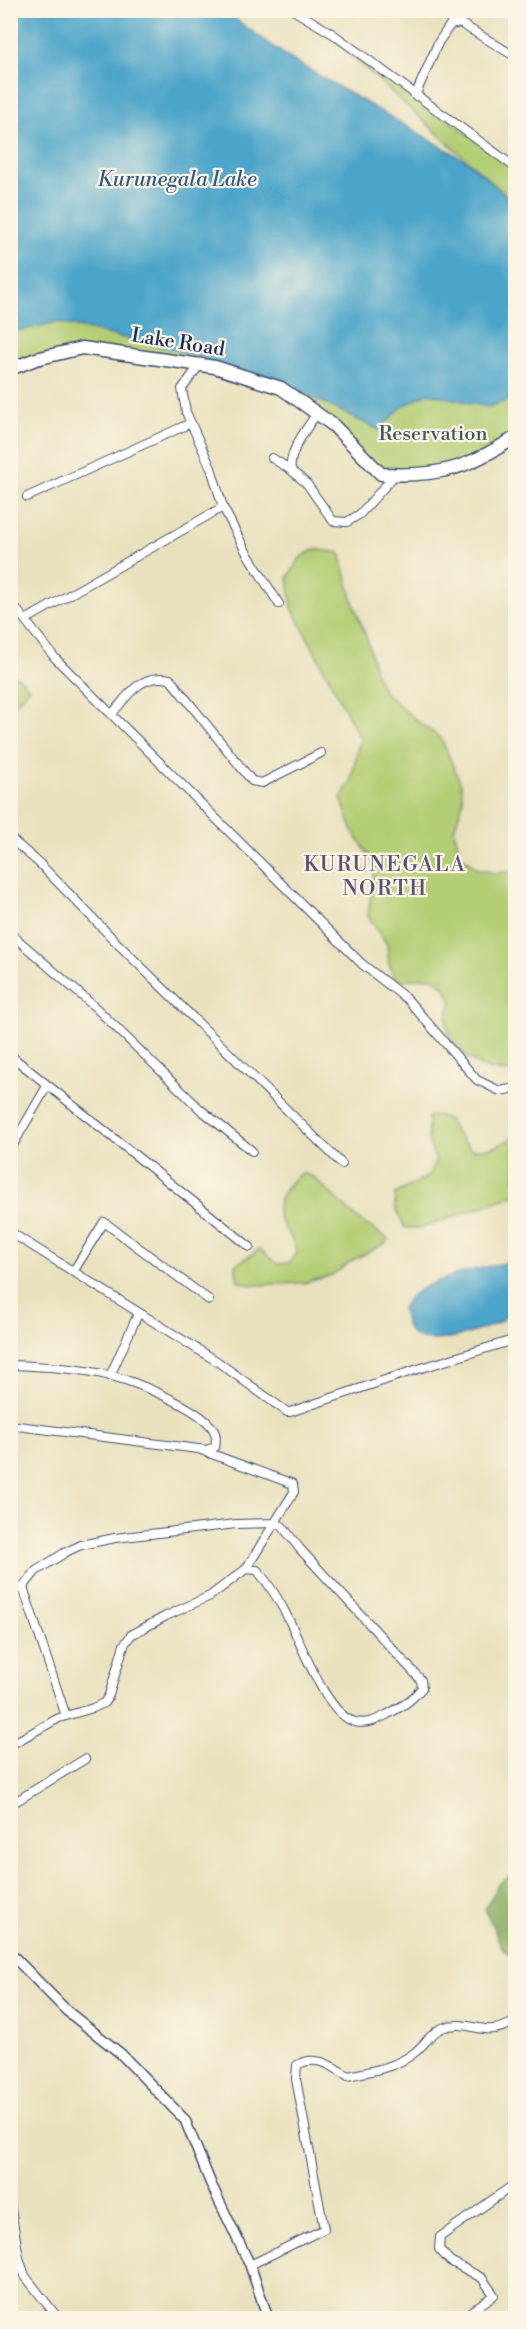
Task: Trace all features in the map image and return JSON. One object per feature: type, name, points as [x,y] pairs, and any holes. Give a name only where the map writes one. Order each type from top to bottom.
[{"type":"main road","name":"Lake Road","points":[[10,369],[36,359],[82,348],[201,363],[281,388],[333,425],[381,474],[417,476],[459,468],[516,437]]},
{"type":"street","points":[[293,10],[333,34],[516,168]]},
{"type":"street","points":[[415,96],[438,43],[450,25],[460,23],[516,57]]},
{"type":"street","points":[[201,363],[182,389],[186,412],[211,468],[223,507],[245,550],[279,604]]},
{"type":"street","points":[[291,470],[290,463],[304,433],[317,413]]},
{"type":"street","points":[[27,497],[191,423]]},
{"type":"street","points":[[272,458],[307,484],[333,521],[346,522],[360,514],[396,475]]},
{"type":"street","points":[[27,619],[223,507]]},
{"type":"street","points":[[10,601],[27,619],[55,658],[362,964],[408,1000],[477,1080],[500,1090],[516,1088]]},
{"type":"street","points":[[112,714],[138,684],[157,677],[170,679],[252,781],[262,783],[321,753]]},
{"type":"street","points":[[10,838],[39,863],[127,953],[342,1164]]},
{"type":"street","points":[[10,933],[96,1008],[200,1109],[252,1151]]},
{"type":"street","points":[[10,1055],[249,1247]]},
{"type":"street","points":[[10,1150],[47,1086]]},
{"type":"street","points":[[73,1272],[104,1222],[209,1300]]},
{"type":"street","points":[[10,1232],[218,1362],[290,1412],[516,1339]]},
{"type":"street","points":[[110,1376],[138,1314]]},
{"type":"street","points":[[10,1365],[110,1376],[158,1393],[203,1419],[213,1430],[217,1440],[215,1447],[206,1450],[10,1425]]},
{"type":"street","points":[[10,1745],[66,1716],[104,1703],[109,1695],[124,1645],[131,1635],[210,1596],[246,1569],[294,1492],[293,1484],[196,1449]]},
{"type":"street","points":[[10,1593],[23,1587],[36,1571],[81,1545],[115,1538],[236,1524],[274,1523],[282,1526],[300,1549],[421,1680],[422,1688],[410,1702],[372,1722],[354,1722],[341,1714],[318,1683],[290,1622],[267,1581],[257,1570],[246,1569]]},
{"type":"street","points":[[23,1587],[66,1716]]},
{"type":"street","points":[[10,1805],[85,1759]]},
{"type":"street","points":[[10,1953],[67,2011],[120,2053],[185,2120],[211,2184],[250,2265],[268,2319]]},
{"type":"street","points":[[250,2265],[324,2229],[296,2079],[297,2065],[304,2061],[325,2061],[348,2076],[393,2065],[414,2053],[435,2032],[444,2027],[469,2024],[493,2029],[516,2022]]},
{"type":"street","points":[[462,2319],[494,2295],[482,2278],[450,2261],[439,2249],[440,2237],[516,2183]]},
{"type":"street","points":[[10,2203],[19,2258],[25,2276],[58,2319]]},
{"type":"green space","points":[[315,23],[515,168],[515,203]]},
{"type":"green space","name":"Reservation","points":[[56,322],[172,349],[300,391],[379,430],[402,407],[428,393],[487,407],[515,399],[515,437],[467,465],[381,474],[281,388],[215,367],[82,348],[11,369],[11,333]]},
{"type":"green space","points":[[315,549],[340,553],[375,672],[384,692],[422,725],[441,738],[461,784],[463,802],[454,830],[461,855],[477,869],[496,873],[515,871],[515,1071],[491,1070],[483,1067],[459,1048],[449,1034],[447,1026],[452,1002],[446,990],[435,979],[395,979],[389,964],[387,944],[368,916],[375,865],[352,830],[341,798],[351,781],[360,738],[292,608],[288,577],[301,557]]},
{"type":"green space","points":[[11,674],[20,678],[29,688],[11,709]]},
{"type":"green space","points":[[438,1115],[449,1120],[457,1134],[471,1149],[495,1146],[515,1135],[515,1195],[422,1228],[405,1228],[395,1208],[395,1194],[427,1177],[436,1162],[428,1140],[428,1117]]},
{"type":"green space","points":[[302,1173],[313,1177],[359,1220],[388,1239],[386,1243],[353,1260],[332,1275],[304,1283],[251,1285],[238,1281],[235,1265],[260,1249],[277,1264],[289,1263],[297,1253],[280,1220],[278,1207],[287,1187]]},
{"type":"green space","points":[[515,1872],[515,1959],[503,1949],[485,1909],[498,1885]]},
{"type":"water","name":"Kurunegala Lake","points":[[11,11],[224,11],[292,60],[467,161],[515,203],[515,399],[487,407],[428,393],[402,407],[379,430],[300,391],[172,349],[56,322],[11,333]]},
{"type":"water","points":[[515,1261],[515,1307],[502,1320],[483,1329],[443,1339],[420,1338],[408,1329],[402,1308],[410,1297],[420,1290],[446,1278]]},
{"type":"district","name":"KURUNEGALA NORTH","points":[[385,877]]}]
